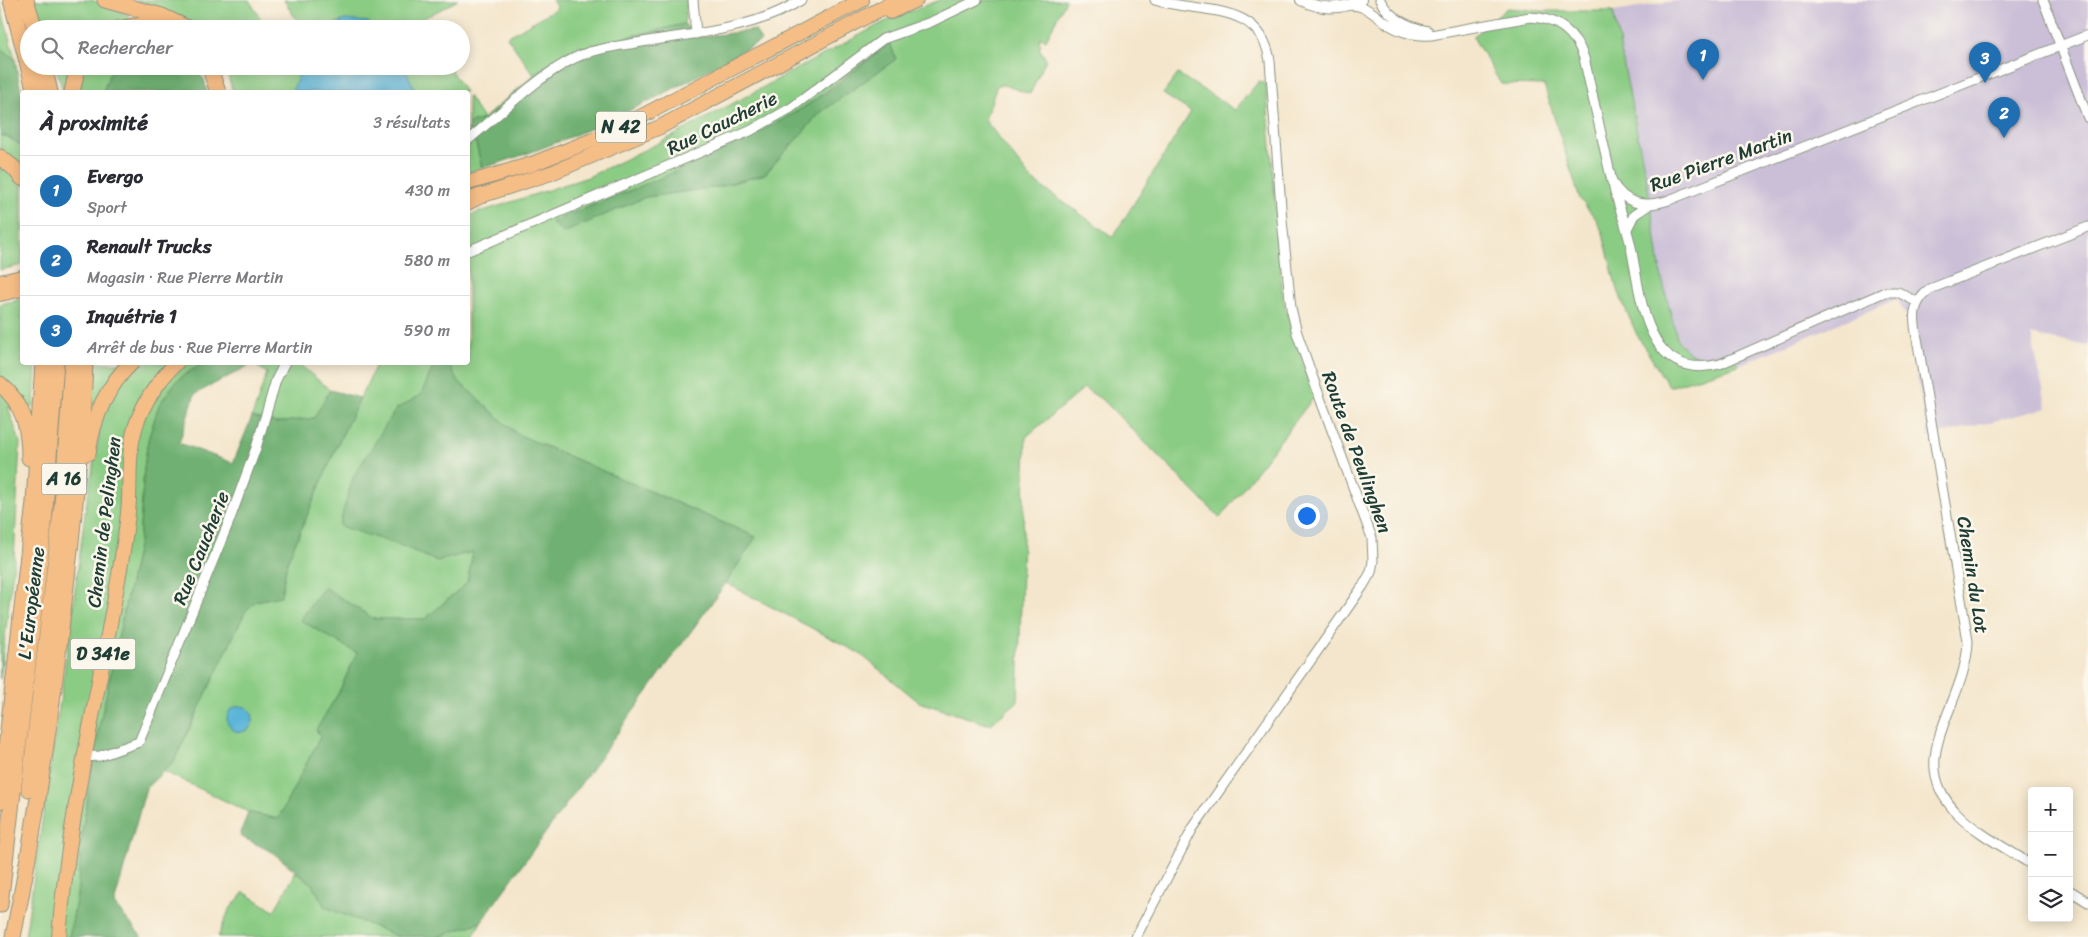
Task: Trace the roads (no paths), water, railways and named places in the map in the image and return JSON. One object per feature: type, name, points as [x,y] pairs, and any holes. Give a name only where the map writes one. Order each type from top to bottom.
[{"type":"highway","points":[[11,0],[20,36]]},
{"type":"highway","points":[[26,0],[32,20]]},
{"type":"highway","points":[[105,0],[170,20]]},
{"type":"highway","points":[[30,75],[34,90]]},
{"type":"highway","points":[[46,75],[50,90]]},
{"type":"highway","points":[[72,90],[76,75]]},
{"type":"highway","points":[[212,75],[217,90]]},
{"type":"highway","points":[[221,75],[225,90]]},
{"type":"highway","points":[[0,157],[20,176]]},
{"type":"highway","points":[[0,801],[40,434],[43,365]]},
{"type":"highway","name":"L'Européenne","points":[[0,906],[44,524],[56,365]]},
{"type":"highway","name":"L'Européenne","points":[[12,937],[62,504],[72,365]]},
{"type":"highway","points":[[12,937],[29,860],[57,669],[81,432],[85,365]]},
{"type":"highway","points":[[67,580],[74,552],[89,444],[96,419],[105,397],[129,365]]},
{"type":"highway","points":[[0,384],[21,408],[28,431],[28,553]]},
{"type":"main road","points":[[766,51],[849,0]]},
{"type":"main road","name":"N 42","points":[[470,182],[532,164],[608,134],[862,0]]},
{"type":"main road","name":"N 42","points":[[472,199],[551,173],[626,143],[688,113],[897,0]]},
{"type":"main road","points":[[778,64],[916,0]]},
{"type":"main road","points":[[0,282],[20,277]]},
{"type":"main road","points":[[0,294],[20,289]]},
{"type":"main road","name":"Chemin de Pelinghen","points":[[59,937],[66,866],[83,757],[123,548],[133,437],[149,397],[174,365]]},
{"type":"street","points":[[693,0],[696,34]]},
{"type":"street","points":[[470,138],[553,71],[583,54],[614,46],[696,34],[765,18],[801,0]]},
{"type":"street","name":"Rue Caucherie","points":[[470,250],[689,158],[762,125],[791,108],[883,39],[931,22],[977,0]]},
{"type":"street","name":"Route de Peulinghen","points":[[1136,937],[1193,828],[1364,586],[1371,572],[1373,561],[1373,544],[1368,526],[1320,398],[1292,316],[1270,61],[1263,40],[1243,17],[1225,10],[1184,6],[1155,0]]},
{"type":"street","points":[[1301,0],[1324,8],[1349,5],[1361,0]]},
{"type":"street","name":"Rue Pierre Martin","points":[[1380,0],[1389,12],[1402,22],[1418,29],[1443,33]]},
{"type":"street","points":[[2042,0],[2088,118]]},
{"type":"street","name":"Rue Pierre Martin","points":[[1349,5],[1362,6],[1384,22],[1405,33],[1423,36],[1530,16],[1546,18],[1555,22],[1571,34],[1581,49],[1612,182],[1617,190],[1629,201],[1640,204],[1652,204],[1678,197],[2088,35]]},
{"type":"street","points":[[1612,182],[1627,229],[1645,315],[1652,337],[1669,355],[1691,365],[1708,366],[1725,362],[1885,292],[1898,292],[1917,302],[1926,292],[1934,287],[2088,227]]},
{"type":"street","points":[[1627,229],[1634,215],[1642,208],[1652,204]]},
{"type":"street","name":"Chemin du Lot","points":[[1917,302],[1915,310],[1916,332],[1968,641],[1964,673],[1937,742],[1934,760],[1936,779],[1943,796],[1957,814],[2028,862]]},
{"type":"street","name":"Rue Caucherie","points":[[83,757],[100,756],[139,742],[230,519],[256,448],[276,380],[284,365]]},
{"type":"street","points":[[2073,893],[2088,902]]},
{"type":"water","points":[[299,75],[408,75],[415,90],[293,90]]},
{"type":"water","points":[[240,706],[250,709],[253,719],[250,729],[240,732],[230,729],[227,719],[230,709]]},
{"type":"place","name":"Evergo","points":[[1703,80]]},
{"type":"place","name":"Inquétrie 1","points":[[1985,83]]},
{"type":"place","name":"Renault Trucks","points":[[2004,138]]}]
